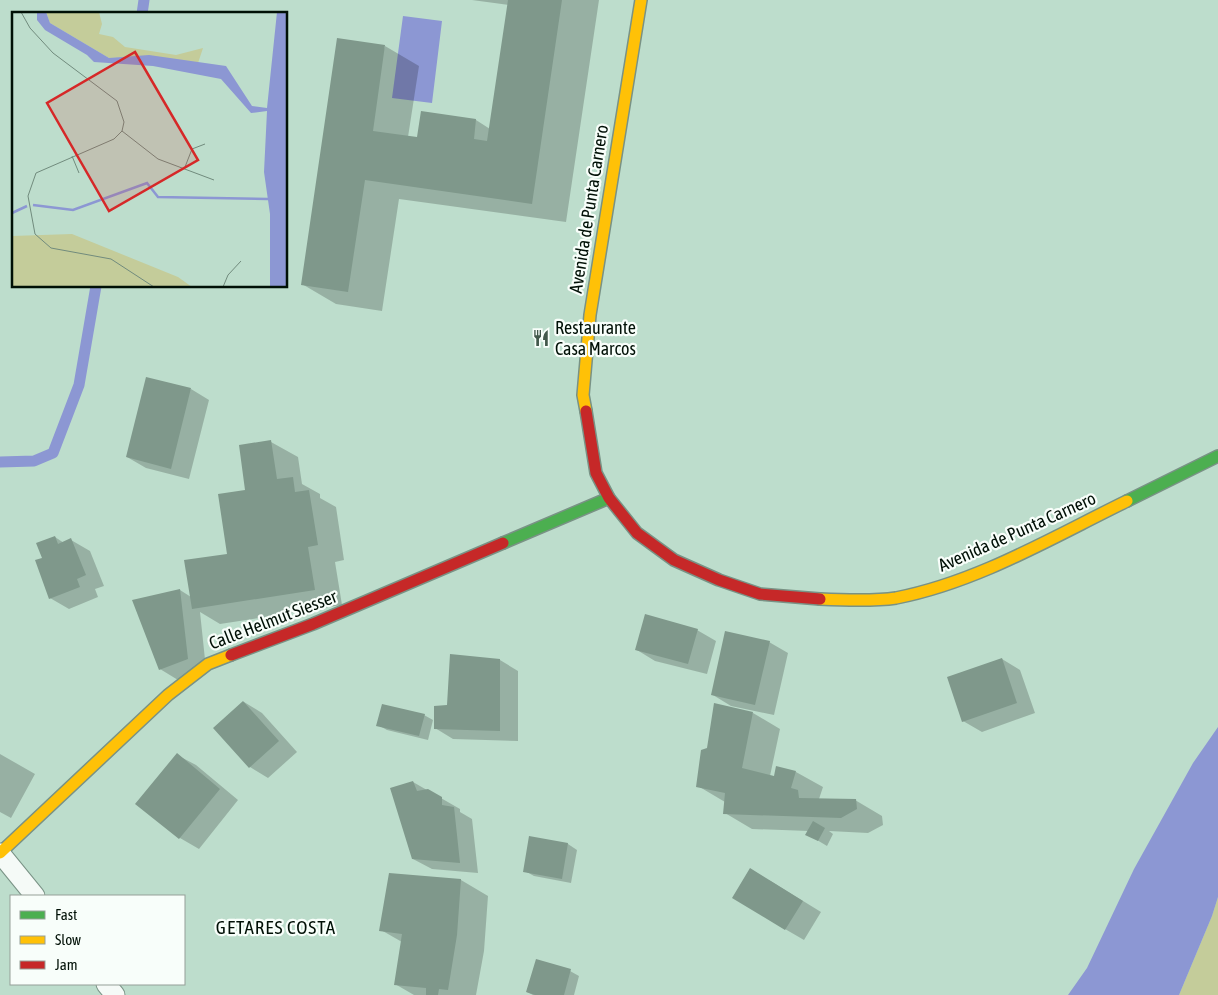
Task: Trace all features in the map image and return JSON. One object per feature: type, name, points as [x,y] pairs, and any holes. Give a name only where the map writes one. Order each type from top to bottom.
[{"type":"main road","name":"Avenida de Punta Carnero","points":[[641,0],[590,315],[583,395],[596,473],[609,498],[637,534],[674,560],[724,582],[760,594],[838,600],[894,598],[945,585],[1005,561],[1218,456]]},
{"type":"main road","name":"Calle Helmut Siesser","points":[[0,853],[168,695],[208,664],[313,624],[609,498]]},
{"type":"lane","points":[[0,853],[34,895]]},
{"type":"lane","points":[[107,985],[115,995]]},
{"type":"green space","points":[[1218,897],[1218,995],[1179,995],[1212,916]]},
{"type":"water","points":[[403,16],[442,21],[432,103],[392,98]]},
{"type":"water","points":[[1218,727],[1218,897],[1179,995],[1068,995],[1087,968],[1134,869],[1193,763]]},
{"type":"building","points":[[508,0],[562,0],[532,204],[365,180],[348,292],[301,285],[337,38],[385,45],[373,131],[417,137],[421,111],[476,119],[474,139],[487,141]]},
{"type":"building","points":[[146,377],[191,388],[171,469],[126,457]]},
{"type":"building","points":[[271,440],[277,479],[293,477],[295,492],[309,490],[318,545],[308,547],[315,590],[192,609],[184,560],[227,554],[218,494],[245,490],[239,445]]},
{"type":"building","points":[[55,536],[58,544],[71,538],[86,575],[77,579],[80,587],[49,599],[35,560],[42,558],[36,543]]},
{"type":"building","points":[[180,589],[188,659],[159,670],[132,600]]},
{"type":"building","points":[[645,614],[698,629],[688,664],[635,650]]},
{"type":"building","points":[[725,631],[770,641],[755,705],[711,695]]},
{"type":"building","points":[[450,654],[500,659],[500,731],[434,729],[434,706],[447,705]]},
{"type":"building","points":[[1002,658],[1017,703],[962,722],[947,677]]},
{"type":"building","points":[[243,701],[279,741],[249,768],[213,728]]},
{"type":"building","points":[[714,703],[753,712],[742,768],[774,776],[776,766],[796,771],[791,788],[798,790],[799,798],[856,799],[857,809],[841,818],[723,814],[725,793],[696,787],[701,750],[707,748]]},
{"type":"building","points":[[382,704],[425,714],[419,736],[376,726]]},
{"type":"building","points":[[177,753],[220,789],[179,839],[135,804]]},
{"type":"building","points":[[413,781],[417,791],[428,789],[442,797],[442,805],[454,807],[460,863],[412,859],[390,788]]},
{"type":"building","points":[[813,821],[825,828],[818,841],[805,835]]},
{"type":"building","points":[[529,836],[568,843],[562,879],[523,872]]},
{"type":"building","points":[[750,868],[803,901],[785,930],[732,898]]},
{"type":"building","points":[[389,873],[461,879],[457,935],[448,990],[439,989],[438,995],[426,995],[426,988],[394,985],[402,934],[379,931]]},
{"type":"building","points":[[536,959],[571,969],[564,995],[535,995],[526,992]]},
{"type":"waterway","points":[[142,12],[144,0]]},
{"type":"waterway","points":[[0,462],[34,461],[53,453],[79,385],[96,288]]},
{"type":"traffic: fast","points":[[1127,501],[1218,456]]},
{"type":"traffic: fast","points":[[503,543],[609,498]]},
{"type":"traffic: slow","points":[[586,411],[583,395],[590,315],[641,0]]},
{"type":"traffic: slow","points":[[820,599],[888,599],[926,591],[986,570],[1127,501]]},
{"type":"traffic: slow","points":[[0,853],[168,695],[208,664],[231,655]]},
{"type":"traffic: jam","points":[[586,411],[596,473],[609,498],[637,533],[674,560],[719,580],[760,594],[820,599]]},
{"type":"traffic: jam","points":[[231,655],[313,624],[503,543]]},
{"type":"place","name":"Restaurante Casa Marcos","points":[[541,338]]},
{"type":"district","name":"GETARES COSTA","points":[[276,927]]}]
